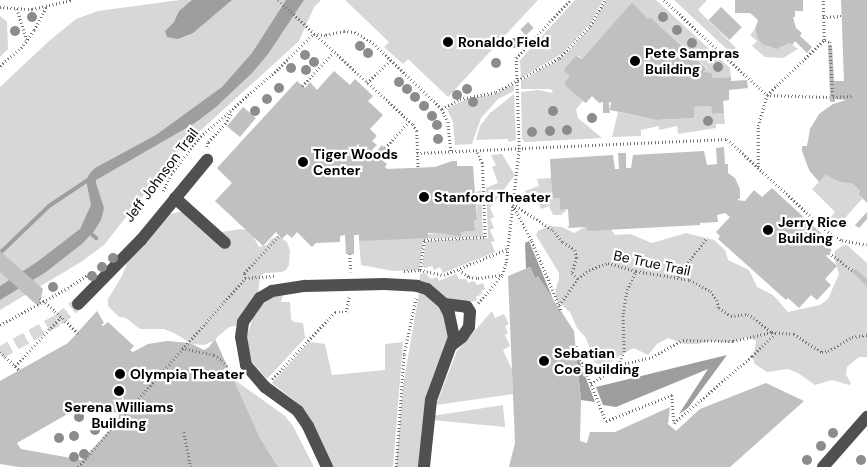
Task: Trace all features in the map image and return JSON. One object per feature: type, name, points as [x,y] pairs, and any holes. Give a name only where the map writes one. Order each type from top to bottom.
[{"type":"street","points":[[78,304],[141,240],[206,160]]},
{"type":"street","points":[[175,198],[225,243]]},
{"type":"street","points":[[327,467],[308,426],[298,411],[265,387],[246,364],[242,349],[243,322],[260,298],[272,291],[305,286],[417,286],[427,289],[444,304],[452,325],[452,345],[431,400],[424,467]]},
{"type":"street","points":[[444,304],[467,307],[470,312],[469,327],[462,337],[452,345]]},
{"type":"street","points":[[823,467],[867,417]]},
{"type":"path","points":[[0,7],[17,9],[47,6],[72,0]]},
{"type":"path","points":[[278,0],[333,53],[409,121],[416,131],[418,168]]},
{"type":"path","points":[[470,312],[502,275],[508,249],[519,149],[516,58],[570,0]]},
{"type":"path","points":[[442,109],[460,99],[490,93],[518,81],[564,54],[590,26],[604,0]]},
{"type":"path","points":[[664,0],[767,95],[828,97]]},
{"type":"path","points":[[758,166],[758,126],[767,95],[824,40],[823,0]]},
{"type":"path","points":[[0,66],[27,40],[47,6]]},
{"type":"path","points":[[17,9],[27,40]]},
{"type":"path","points":[[823,17],[841,16]]},
{"type":"path","points":[[313,34],[326,35],[344,31],[355,32],[365,36],[442,109],[448,122],[451,151]]},
{"type":"path","name":"Jeff Johnson Trail","points":[[159,197],[171,174],[198,139],[232,110],[313,34]]},
{"type":"path","points":[[824,40],[830,42],[832,97],[853,96]]},
{"type":"path","points":[[302,86],[333,53]]},
{"type":"path","points":[[367,83],[391,60]]},
{"type":"path","points":[[206,160],[208,142],[225,124],[232,110]]},
{"type":"path","points":[[385,148],[409,121]]},
{"type":"path","points":[[417,153],[728,139],[828,232],[842,240],[867,245]]},
{"type":"path","points":[[513,204],[553,230],[563,242],[575,250],[577,258],[572,273],[578,280],[559,305]]},
{"type":"path","points":[[513,204],[532,241],[562,312]]},
{"type":"path","points":[[78,467],[245,278],[244,274],[279,236]]},
{"type":"path","points":[[678,277],[707,237]]},
{"type":"path","points":[[420,270],[444,275],[508,249]]},
{"type":"path","points":[[829,253],[854,270]]},
{"type":"path","points":[[265,387],[335,312],[346,312],[352,285],[350,254]]},
{"type":"path","name":"Be True Trail","points":[[578,280],[590,270],[606,264],[615,264],[636,272],[678,277],[707,288],[716,296],[719,308],[731,316],[748,314],[772,332]]},
{"type":"path","points":[[459,270],[469,277],[478,278],[502,275]]},
{"type":"path","points":[[0,325],[68,288],[91,272]]},
{"type":"path","points":[[618,365],[624,352],[623,314],[627,290],[636,272]]},
{"type":"path","points":[[245,278],[283,276]]},
{"type":"path","points":[[40,298],[78,333]]},
{"type":"path","points":[[15,366],[61,317]]},
{"type":"path","points":[[592,384],[618,365],[652,357],[683,340],[733,341],[776,332],[794,334],[822,352],[828,351],[852,337],[867,335]]},
{"type":"path","points":[[576,346],[606,421],[672,395],[674,423],[752,356],[776,332]]},
{"type":"path","points":[[0,353],[19,370]]},
{"type":"path","points":[[184,432],[191,467]]},
{"type":"shaded area","points":[[180,0],[321,0],[314,7],[299,41],[179,150],[104,245],[81,262],[0,310],[0,87],[49,41],[76,19],[98,11]]},
{"type":"shaded area","points":[[192,0],[232,0],[193,33],[178,39],[167,37],[165,31],[174,22],[179,11]]},
{"type":"shaded area","points":[[286,0],[304,0],[268,54],[252,73],[216,107],[195,123],[96,180],[104,208],[101,220],[94,231],[83,243],[46,272],[0,300],[0,286],[37,262],[80,229],[91,205],[86,180],[90,173],[95,168],[156,135],[222,87],[252,53]]},
{"type":"shaded area","name":"Ronaldo Field","points":[[345,0],[538,0],[448,97],[408,59],[403,64],[384,47],[389,42]]},
{"type":"shaded area","points":[[575,0],[603,0],[591,23],[563,53],[521,78],[520,60]]},
{"type":"shaded area","points":[[606,0],[656,0],[730,68],[731,77],[712,78],[704,72],[707,68],[650,17],[648,19],[632,2],[582,59],[579,56],[577,57],[570,76],[564,82],[583,101],[576,109],[578,118],[602,138],[525,142],[522,139],[521,92],[538,90],[553,93],[551,89],[521,89],[521,81],[564,56],[593,24]]},
{"type":"shaded area","points":[[674,0],[707,0],[698,10],[736,48],[731,53]]},
{"type":"shaded area","points":[[0,16],[7,22],[8,49],[0,57]]},
{"type":"shaded area","points":[[755,29],[758,39],[768,47],[780,48],[790,43],[798,49],[783,58],[765,57],[752,46],[757,41],[750,35]]},
{"type":"shaded area","points":[[514,84],[514,91],[498,99],[481,118],[472,144],[455,145],[453,122],[447,109],[466,99],[495,94]]},
{"type":"shaded area","points":[[514,94],[516,140],[508,142],[508,139],[476,140],[480,126],[490,113]]},
{"type":"shaded area","points":[[711,106],[712,114],[724,113],[725,124],[716,124],[716,128],[678,134],[677,126],[659,130],[659,126],[641,130],[641,136],[612,137],[618,112],[658,120],[696,118],[694,117],[694,107]]},
{"type":"shaded area","points":[[502,154],[515,175],[490,208],[494,217],[490,219],[494,228],[490,230],[495,241],[491,242],[495,252],[443,273],[440,267],[434,270],[432,266],[425,268],[422,266],[426,241],[488,238],[486,188],[498,183],[492,167],[496,165],[491,155]]},
{"type":"shaded area","points":[[826,175],[840,182],[853,184],[860,191],[858,194],[862,199],[835,229],[827,222],[835,212],[812,189]]},
{"type":"shaded area","points":[[551,178],[552,198],[560,198],[560,210],[568,209],[561,215],[553,215],[549,206],[541,209],[537,200],[530,203],[525,191],[539,186],[537,179]]},
{"type":"shaded area","points":[[481,190],[483,237],[424,239],[419,270],[393,271],[361,265],[359,241],[438,233],[461,237],[461,232],[475,231],[474,220],[477,219],[476,192]]},
{"type":"shaded area","points":[[182,211],[221,232],[241,229],[250,231],[259,247],[267,245],[271,239],[278,236],[287,242],[290,251],[289,265],[286,270],[265,273],[260,276],[258,295],[239,325],[229,327],[213,341],[204,345],[192,344],[164,329],[140,329],[126,318],[119,317],[108,306],[108,299],[122,276],[133,248],[167,215]]},
{"type":"shaded area","points":[[590,224],[611,229],[615,235],[630,234],[652,243],[686,233],[714,240],[725,250],[728,260],[749,270],[757,287],[773,295],[788,312],[820,305],[828,299],[839,274],[834,257],[835,251],[847,245],[867,263],[867,357],[859,357],[847,367],[846,375],[851,383],[849,385],[832,380],[815,385],[798,373],[788,369],[767,372],[755,364],[753,359],[756,341],[747,337],[730,343],[712,341],[697,344],[684,344],[668,338],[657,344],[648,355],[634,348],[608,364],[598,364],[594,362],[586,338],[577,328],[570,312],[557,301],[555,291],[559,273],[536,235],[538,231],[549,226],[562,227],[574,233]]},
{"type":"shaded area","points":[[529,241],[553,299],[538,277],[535,278],[530,267],[526,269],[525,243]]},
{"type":"shaded area","points":[[425,273],[431,279],[437,277],[439,281],[456,274],[459,279],[466,279],[468,283],[474,281],[477,285],[483,283],[485,289],[481,291],[482,294],[476,297],[477,300],[469,303],[451,301],[419,282],[420,274]]},
{"type":"shaded area","points":[[419,293],[430,297],[443,308],[448,336],[419,467],[396,467],[403,386]]},
{"type":"shaded area","points":[[283,294],[281,302],[290,302],[291,319],[294,322],[303,323],[305,338],[267,379],[252,362],[246,338],[253,318],[262,305],[275,296]]},
{"type":"shaded area","points":[[492,311],[495,318],[504,314],[509,324],[505,326],[508,333],[505,335],[510,346],[503,350],[512,370],[513,394],[436,405],[457,351]]},
{"type":"shaded area","points":[[309,342],[325,344],[332,375],[385,370],[385,344],[403,342],[393,467],[332,467],[295,401],[272,383]]},
{"type":"shaded area","points":[[576,352],[595,402],[581,400]]},
{"type":"shaded area","points":[[727,355],[688,408],[679,414],[708,369],[616,407],[603,405],[596,387]]},
{"type":"shaded area","points":[[232,378],[285,416],[293,426],[314,467],[278,467],[260,438]]},
{"type":"shaded area","points":[[503,405],[505,427],[432,420],[432,416]]},
{"type":"building","points":[[735,0],[803,0],[803,11],[795,11],[795,17],[793,17],[796,28],[802,33],[800,36],[812,47],[807,53],[795,41],[792,45],[790,43],[777,49],[764,45],[758,39],[755,29],[758,20],[750,13],[735,13]]},
{"type":"building","points":[[841,0],[867,0],[867,203],[858,194],[860,191],[853,184],[840,182],[826,175],[819,182],[809,170],[802,151],[802,146],[807,146],[810,129],[819,114],[833,104],[846,100],[835,99],[835,102],[830,102],[829,97],[828,45],[832,45],[834,81],[844,81]]},
{"type":"building","name":"Pete Sampras Building","points":[[632,2],[648,19],[650,17],[705,67],[704,72],[712,73],[712,78],[731,77],[731,81],[747,80],[748,88],[729,90],[729,100],[723,101],[724,113],[712,114],[711,106],[694,107],[694,118],[657,120],[610,110],[611,102],[609,102],[610,113],[603,113],[603,102],[599,103],[592,96],[586,103],[583,101],[566,86],[564,82],[570,76],[564,71],[565,68],[576,56],[582,59]]},
{"type":"building","points":[[721,7],[742,27],[729,40],[708,20]]},
{"type":"building","points":[[528,22],[534,28],[526,35],[520,30]]},
{"type":"building","name":"Tiger Woods Center","points":[[334,71],[350,85],[355,79],[373,96],[368,101],[383,115],[370,129],[377,136],[372,141],[377,145],[372,150],[375,153],[382,145],[388,151],[381,159],[387,164],[385,167],[387,169],[435,167],[452,161],[457,161],[457,166],[473,166],[477,220],[474,220],[475,231],[461,232],[461,237],[428,233],[428,238],[359,241],[359,235],[354,235],[354,254],[346,254],[345,235],[340,236],[340,242],[316,243],[312,247],[297,232],[292,238],[287,234],[282,239],[276,232],[263,246],[215,201],[232,183],[217,168],[297,81],[305,88],[310,82],[317,90]]},
{"type":"building","points":[[243,107],[256,118],[240,137],[227,126]]},
{"type":"building","name":"Jerry Rice Building","points":[[724,147],[725,164],[728,164],[728,173],[735,178],[740,189],[740,198],[737,200],[745,201],[754,190],[762,197],[772,188],[833,244],[829,248],[832,250],[826,256],[837,266],[825,279],[831,285],[817,300],[811,295],[799,308],[788,298],[786,300],[718,239],[720,236],[716,232],[730,217],[725,213],[717,215],[718,222],[700,223],[700,225],[587,231],[587,227],[567,228],[569,226],[568,209],[560,210],[560,198],[552,198],[550,159],[613,155],[615,169],[619,169],[618,153],[626,153],[626,168],[631,168],[633,155],[704,151],[707,165],[717,164],[716,148]]},
{"type":"building","points":[[867,212],[867,219],[859,228],[855,225]]},
{"type":"building","points":[[0,251],[43,289],[39,307],[0,272]]},
{"type":"building","name":"Sebatian Coe Building","points":[[530,267],[535,278],[538,276],[574,331],[581,400],[580,441],[587,443],[590,432],[615,432],[670,407],[668,424],[676,431],[700,409],[766,383],[804,401],[730,467],[509,467],[515,443],[508,276]]},
{"type":"building","points":[[855,269],[867,279],[867,286],[852,272]]},
{"type":"building","name":"Serena Williams Building","points":[[97,311],[104,323],[101,325],[103,326],[108,322],[134,346],[130,350],[133,352],[148,344],[167,341],[190,343],[204,350],[215,339],[260,438],[278,467],[19,467],[0,464],[0,381],[68,343]],"holes":[[[90,401],[102,412],[108,406],[113,412],[119,413],[118,421],[82,460],[21,449],[17,443]]]},
{"type":"waterway","points":[[0,253],[49,206],[88,180]]},
{"type":"waterway","points":[[88,231],[96,238]]},
{"type":"tunnel","points":[[0,353],[58,320],[78,304]]},
{"type":"place","name":"Ronaldo Field","points":[[448,42]]},
{"type":"place","name":"Pete Sampras Building","points":[[635,61]]},
{"type":"place","name":"Tiger Woods Center","points":[[303,162]]},
{"type":"place","name":"Stanford Theater","points":[[424,197]]},
{"type":"place","name":"Jerry Rice Building","points":[[768,230]]},
{"type":"place","name":"Sebatian Coe Building","points":[[544,361]]},
{"type":"place","name":"Olympia Theater","points":[[120,374]]},
{"type":"place","name":"Serena Williams Building","points":[[119,391]]}]
